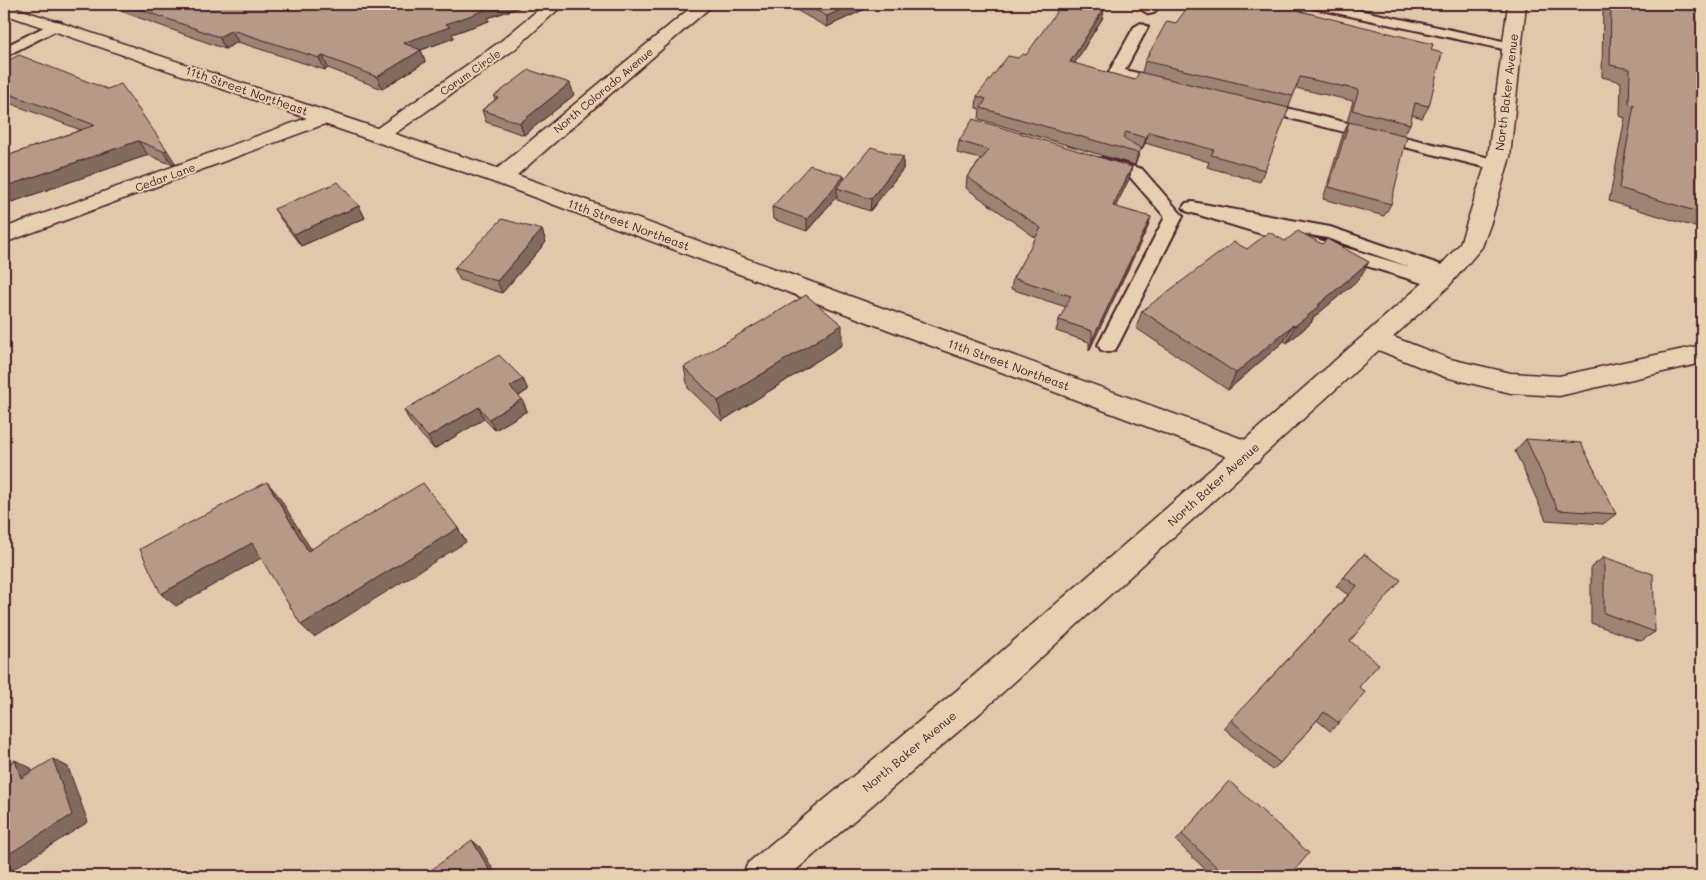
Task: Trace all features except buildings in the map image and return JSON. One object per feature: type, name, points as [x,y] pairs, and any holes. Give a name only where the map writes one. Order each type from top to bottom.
[{"type":"street","name":"Corum Circle","points":[[380,135],[508,45],[555,4]]},
{"type":"street","name":"North Colorado Avenue","points":[[501,177],[704,4]]},
{"type":"street","name":"North Baker Avenue","points":[[761,876],[968,702],[1249,453],[1443,278],[1470,247],[1479,225],[1496,165],[1517,4]]},
{"type":"street","name":"11th Street Northeast","points":[[4,8],[501,177],[1249,453]]},
{"type":"street","name":"Cedar Lane","points":[[4,236],[326,117]]},
{"type":"street","points":[[1375,339],[1455,369],[1511,383],[1559,386],[1702,354]]},
{"type":"lane","points":[[1313,4],[1512,47]]},
{"type":"lane","points":[[4,54],[56,26]]},
{"type":"lane","points":[[1141,27],[1116,72],[1182,88]]},
{"type":"lane","points":[[1239,102],[1496,165]]},
{"type":"lane","points":[[1090,159],[1136,173],[1174,216],[1108,345]]},
{"type":"lane","points":[[1165,205],[1192,207],[1443,278]]}]
